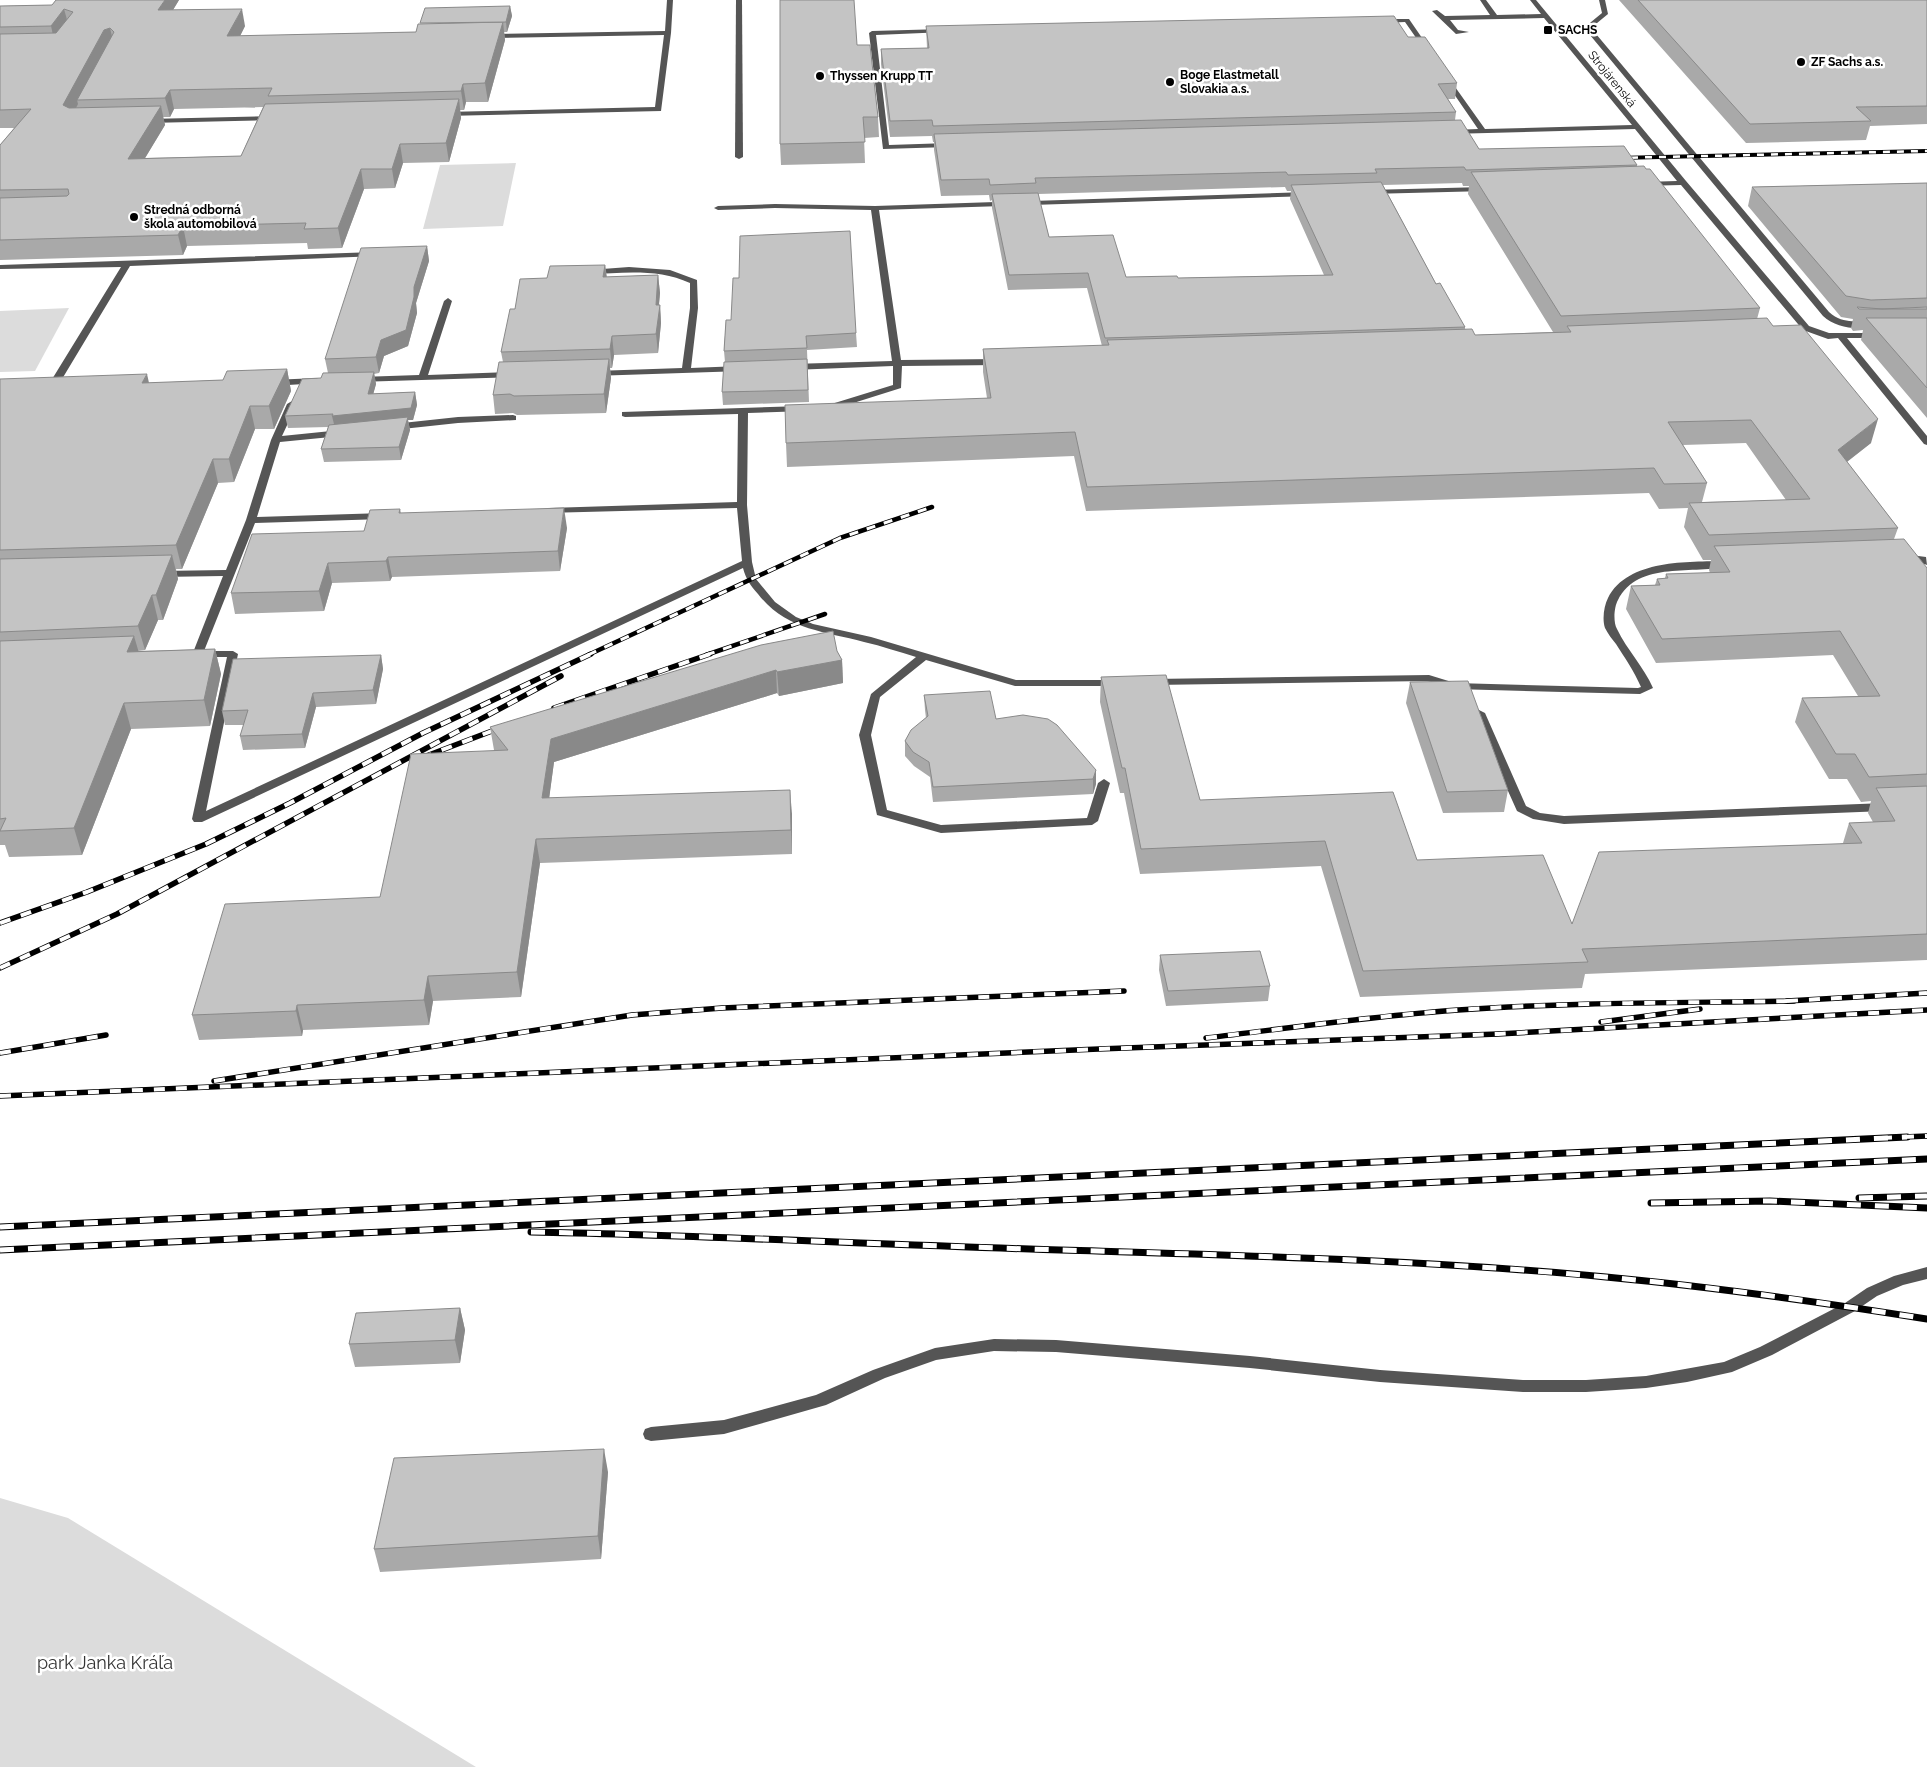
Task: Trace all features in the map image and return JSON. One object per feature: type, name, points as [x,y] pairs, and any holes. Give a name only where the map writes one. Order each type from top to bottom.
[{"type":"street","points":[[440,114],[658,109],[668,33],[670,0]]},
{"type":"street","points":[[739,157],[740,0]]},
{"type":"street","points":[[1483,0],[1495,17]]},
{"type":"street","name":"Strojárenská","points":[[1533,0],[1802,329],[1828,336],[1841,336]]},
{"type":"street","points":[[1602,0],[1605,14],[1587,28],[1830,319],[1847,324],[1878,324]]},
{"type":"street","points":[[1435,11],[1445,18],[1456,32],[1466,32],[1455,17]]},
{"type":"street","points":[[1445,18],[1546,16]]},
{"type":"street","points":[[1377,21],[1407,20],[1430,55]]},
{"type":"street","points":[[952,31],[872,33],[886,147],[956,145]]},
{"type":"street","points":[[481,36],[668,33]]},
{"type":"street","points":[[1441,70],[1483,131]]},
{"type":"street","points":[[144,121],[282,118]]},
{"type":"street","points":[[1443,132],[1637,127]]},
{"type":"street","points":[[1633,185],[1683,183]]},
{"type":"street","points":[[1364,192],[1493,189]]},
{"type":"street","points":[[718,208],[876,208],[1314,194]]},
{"type":"street","points":[[625,414],[829,408],[898,386],[897,362],[876,208]]},
{"type":"street","points":[[0,267],[383,254]]},
{"type":"street","points":[[51,389],[127,264]]},
{"type":"street","points":[[580,272],[662,272],[684,276],[694,282],[694,308],[686,372]]},
{"type":"street","points":[[423,377],[448,301]]},
{"type":"street","points":[[1841,336],[1889,335]]},
{"type":"street","points":[[1841,336],[1927,442]]},
{"type":"street","points":[[782,367],[897,362],[1006,362]]},
{"type":"street","points":[[588,374],[753,369]]},
{"type":"street","points":[[349,380],[520,375]]},
{"type":"street","points":[[259,383],[330,381]]},
{"type":"street","points":[[198,654],[251,520],[276,440],[302,382]]},
{"type":"street","points":[[743,411],[742,505],[746,562],[750,578],[771,604],[792,619],[810,626],[867,639],[1015,683],[1429,678],[1454,686],[1640,691],[1646,688],[1644,682],[1610,626],[1612,603],[1616,593],[1627,581],[1648,572],[1676,566],[1735,564]]},
{"type":"street","points":[[382,428],[458,420],[513,418]]},
{"type":"street","points":[[276,440],[353,432]]},
{"type":"street","points":[[536,511],[742,505]]},
{"type":"street","points":[[251,520],[398,516]]},
{"type":"street","points":[[1892,557],[1922,558],[1927,562]]},
{"type":"street","points":[[178,654],[233,654],[198,819],[746,562]]},
{"type":"street","points":[[150,575],[230,573]]},
{"type":"street","points":[[924,656],[875,696],[865,735],[881,812],[941,829],[1092,821],[1104,783]]},
{"type":"street","points":[[1454,686],[1472,699],[1521,808],[1537,816],[1564,820],[1898,806]]},
{"type":"street","points":[[651,1434],[724,1427],[771,1415],[820,1400],[879,1374],[935,1354],[994,1345],[1066,1347],[1250,1362],[1380,1376],[1523,1386],[1586,1386],[1646,1382],[1726,1368],[1766,1351],[1850,1307],[1872,1292],[1899,1280],[1927,1272]]},
{"type":"green space","points":[[516,163],[503,226],[423,229],[440,165]]},
{"type":"green space","points":[[69,308],[35,371],[0,372],[0,311]]},
{"type":"green space","name":"park Janka Kráľa","points":[[0,1498],[68,1518],[476,1767],[0,1767]]},
{"type":"building","points":[[56,0],[165,0],[158,10],[242,9],[227,36],[416,32],[418,24],[503,22],[485,83],[463,84],[461,91],[268,96],[272,88],[170,90],[165,98],[77,100],[114,32],[110,28],[104,30],[63,105],[69,108],[161,106],[128,159],[241,156],[265,104],[459,99],[446,143],[400,144],[392,169],[361,169],[338,228],[304,229],[306,223],[183,226],[178,235],[0,240],[0,198],[67,196],[69,194],[68,189],[0,190],[0,145],[31,109],[0,110],[0,34],[56,33],[73,12],[64,9],[51,26],[0,27],[0,6],[52,5]]},
{"type":"building","name":"Thyssen Krupp TT","points":[[780,0],[854,0],[857,45],[870,45],[878,117],[863,117],[865,142],[780,144]]},
{"type":"building","name":"ZF Sachs a.s.","points":[[1638,0],[1927,0],[1927,106],[1856,107],[1871,121],[1750,124]]},
{"type":"building","points":[[510,6],[506,22],[420,23],[425,8]]},
{"type":"building","name":"Boge Elastmetall Slovakia a.s.","points":[[1394,16],[1408,37],[1425,37],[1457,83],[1438,84],[1456,112],[933,126],[932,120],[890,121],[881,49],[929,48],[926,26]]},
{"type":"building","points":[[1461,120],[1479,149],[1624,146],[1637,165],[1466,170],[1464,167],[1375,169],[1377,173],[1288,175],[1286,172],[1035,178],[1036,183],[990,185],[989,179],[941,180],[934,134]]},
{"type":"building","points":[[1644,166],[1646,169],[1650,169],[1760,308],[1561,316],[1471,172]]},
{"type":"building","points":[[1381,182],[1436,284],[1440,283],[1465,327],[1105,338],[1088,273],[1009,275],[992,194],[1038,193],[1049,237],[1113,235],[1126,277],[1177,276],[1178,278],[1333,275],[1291,185]]},
{"type":"building","points":[[1927,183],[1927,298],[1871,300],[1846,296],[1752,187]]},
{"type":"building","points":[[850,231],[856,333],[806,336],[807,348],[724,351],[726,320],[731,320],[733,278],[739,278],[740,236]]},
{"type":"building","points":[[427,246],[414,287],[414,297],[406,330],[381,340],[376,357],[325,359],[361,248]]},
{"type":"building","points":[[605,265],[603,277],[658,275],[656,305],[660,305],[656,334],[612,336],[610,349],[501,352],[510,309],[515,309],[520,279],[547,278],[550,266]]},
{"type":"building","points":[[1857,307],[1882,309],[1859,309]]},
{"type":"building","points":[[1927,307],[1927,309],[1882,309]]},
{"type":"building","points":[[1767,318],[1773,326],[1801,325],[1878,419],[1838,450],[1898,528],[1709,535],[1689,503],[1810,499],[1751,420],[1668,422],[1707,483],[1664,484],[1654,468],[1087,487],[1075,432],[786,443],[785,405],[991,398],[983,349],[1109,345],[1107,340],[1472,329],[1475,335],[1571,332],[1567,326]]},
{"type":"building","points":[[1866,318],[1927,318],[1927,388]]},
{"type":"building","points":[[609,359],[604,394],[493,395],[499,362]]},
{"type":"building","points":[[807,359],[808,390],[722,392],[724,362]]},
{"type":"building","points":[[287,369],[269,406],[250,406],[229,459],[213,459],[176,545],[0,550],[0,379],[147,374],[142,383],[223,380],[227,371]]},
{"type":"building","points":[[374,372],[368,394],[415,392],[411,408],[332,416],[333,414],[285,416],[302,379],[321,378],[323,373]]},
{"type":"building","points":[[408,417],[399,447],[321,449],[329,425]]},
{"type":"building","points":[[564,508],[558,551],[388,557],[386,561],[328,563],[319,591],[231,593],[252,534],[364,531],[370,510],[400,509],[399,513]]},
{"type":"building","points":[[1904,539],[1927,568],[1927,774],[1869,777],[1855,754],[1836,754],[1802,698],[1880,696],[1840,631],[1662,639],[1631,586],[1660,585],[1657,579],[1668,578],[1666,574],[1730,572],[1714,546]]},
{"type":"building","points":[[172,555],[156,595],[152,595],[138,626],[0,632],[0,559]]},
{"type":"building","points":[[833,631],[837,651],[842,660],[777,672],[776,670],[551,739],[542,798],[790,790],[791,830],[536,839],[517,972],[428,976],[424,1000],[297,1005],[296,1011],[192,1015],[225,904],[380,897],[411,754],[508,750],[490,727],[761,645]]},
{"type":"building","points":[[134,636],[127,652],[215,649],[204,700],[124,703],[74,828],[0,831],[6,818],[0,819],[0,641]]},
{"type":"building","points":[[381,655],[373,690],[313,693],[302,734],[240,736],[248,710],[222,711],[233,659]]},
{"type":"building","points":[[1166,675],[1200,800],[1393,792],[1417,860],[1543,855],[1572,924],[1599,852],[1862,843],[1849,823],[1895,821],[1876,788],[1927,786],[1927,934],[1582,949],[1588,962],[1363,971],[1325,841],[1141,849],[1125,768],[1122,768],[1101,677]]},
{"type":"building","points":[[1468,681],[1508,790],[1447,792],[1410,682]]},
{"type":"building","points":[[990,691],[996,719],[1023,715],[1048,719],[1057,725],[1096,770],[1093,779],[933,787],[929,762],[913,752],[905,741],[911,730],[928,716],[924,695]]},
{"type":"building","points":[[1260,951],[1270,986],[1168,991],[1160,955]]},
{"type":"building","points":[[460,1308],[455,1340],[349,1344],[356,1313]]},
{"type":"building","points":[[604,1449],[598,1536],[374,1549],[394,1458]]},
{"type":"railway","points":[[1617,158],[1927,151]]},
{"type":"railway","points":[[588,655],[840,538],[932,507]]},
{"type":"railway","points":[[706,655],[825,614]]},
{"type":"railway","points":[[0,923],[87,892],[206,844],[290,803],[423,733],[591,654]]},
{"type":"railway","points":[[554,708],[710,654]]},
{"type":"railway","points":[[0,968],[117,914],[561,676]]},
{"type":"railway","points":[[421,758],[505,726]]},
{"type":"railway","points":[[214,1081],[632,1015],[722,1008],[1124,991]]},
{"type":"railway","points":[[1787,1001],[1927,993]]},
{"type":"railway","points":[[1206,1038],[1363,1019],[1500,1007],[1794,1001]]},
{"type":"railway","points":[[1601,1022],[1700,1009]]},
{"type":"railway","points":[[0,1096],[1099,1049],[1498,1034],[1927,1010]]},
{"type":"railway","points":[[0,1053],[106,1035]]},
{"type":"railway","points":[[1881,1138],[1927,1136]]},
{"type":"railway","points":[[0,1227],[1907,1137]]},
{"type":"railway","points":[[0,1250],[1927,1159]]},
{"type":"railway","points":[[1859,1198],[1927,1196]]},
{"type":"railway","points":[[1651,1203],[1770,1201],[1927,1208]]},
{"type":"railway","points":[[531,1232],[1246,1256],[1462,1266],[1687,1285],[1927,1319]]},
{"type":"place","name":"SACHS","points":[[1548,30]]},
{"type":"place","name":"ZF Sachs a.s.","points":[[1801,62]]},
{"type":"place","name":"Thyssen Krupp TT","points":[[820,76]]},
{"type":"place","name":"Boge Elastmetall Slovakia a.s.","points":[[1170,82]]},
{"type":"place","name":"Stredná odborná škola automobilová","points":[[134,217]]}]
